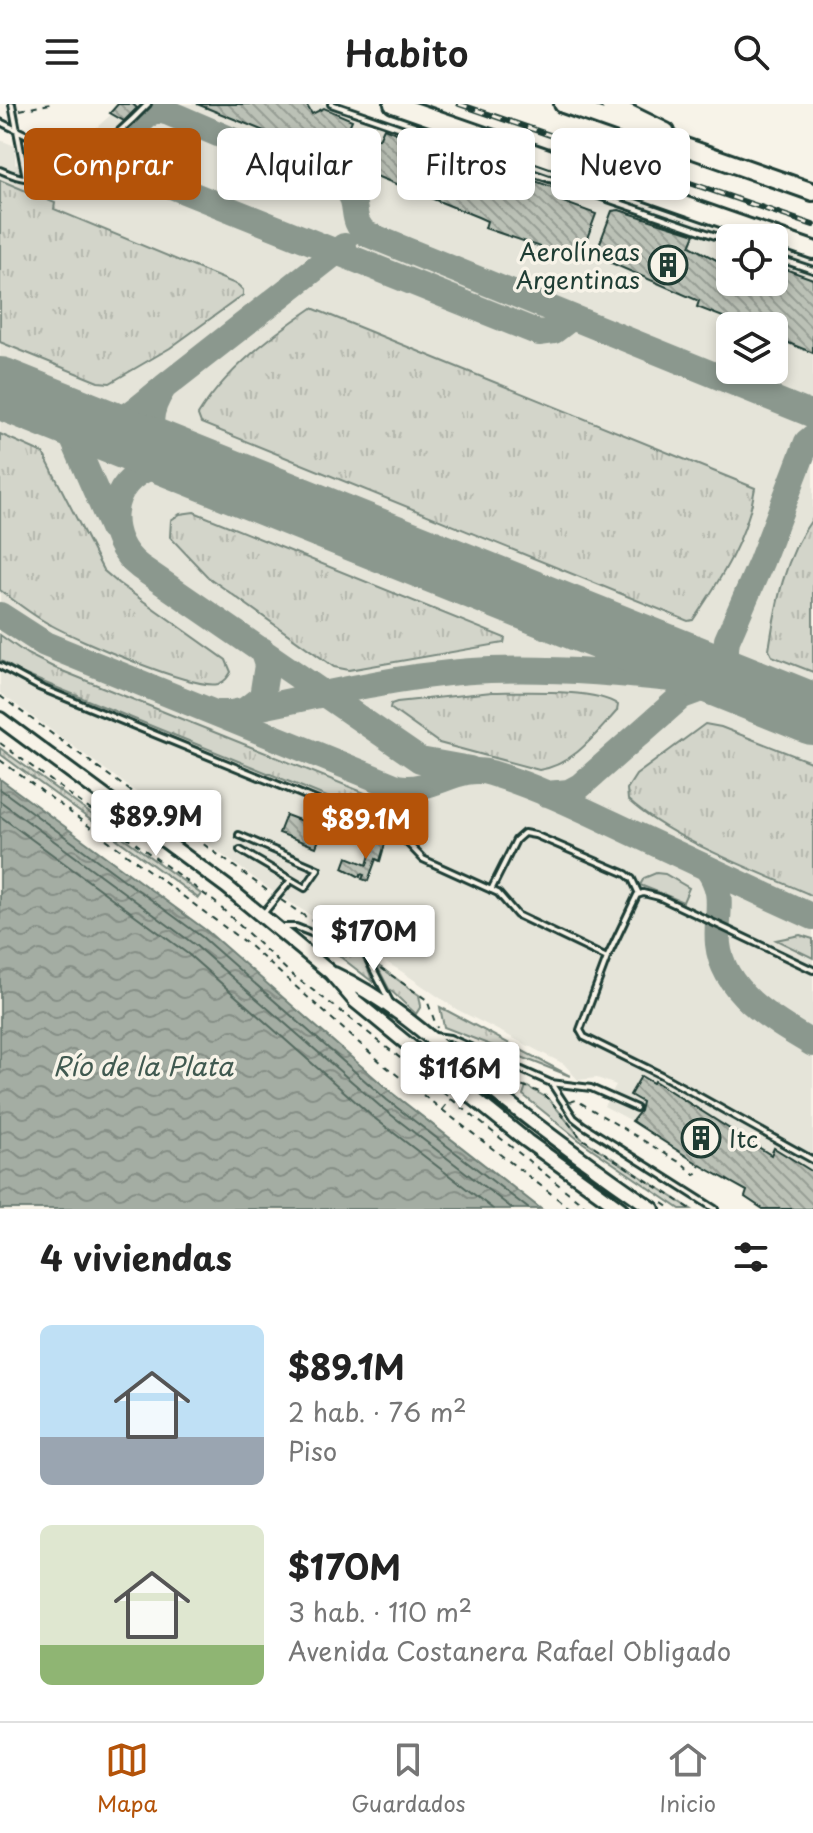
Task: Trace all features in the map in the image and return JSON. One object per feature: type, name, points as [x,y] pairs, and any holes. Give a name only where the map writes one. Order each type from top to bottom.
[{"type":"highway","points":[[393,104],[813,250]]},
{"type":"highway","points":[[563,104],[813,192]]},
{"type":"highway","points":[[609,104],[740,167]]},
{"type":"main road","points":[[0,719],[261,915],[331,973],[355,1001],[545,1155],[621,1209]]},
{"type":"main road","points":[[331,973],[361,987],[489,1079],[569,1150],[657,1205]]},
{"type":"lane","points":[[124,128],[148,104]]},
{"type":"lane","points":[[331,104],[716,236]]},
{"type":"lane","points":[[13,107],[24,165]]},
{"type":"lane","points":[[0,120],[24,134]]},
{"type":"lane","points":[[0,170],[24,177]]},
{"type":"lane","points":[[788,262],[813,270]]},
{"type":"lane","points":[[0,666],[47,691],[399,834],[423,859],[498,893],[517,915],[607,958]]},
{"type":"lane","points":[[491,890],[516,840],[524,833],[626,874],[639,894]]},
{"type":"lane","points":[[239,835],[318,869],[305,888],[240,850]]},
{"type":"lane","points":[[261,915],[291,880]]},
{"type":"lane","points":[[639,894],[650,893],[813,970]]},
{"type":"lane","points":[[639,894],[607,958],[580,1024],[584,1037],[661,1075],[813,1160]]},
{"type":"lane","points":[[276,927],[296,927],[324,938],[333,935],[341,937],[363,952],[395,1011]]},
{"type":"lane","points":[[425,1034],[450,1038],[551,1083],[591,1088],[636,1108]]},
{"type":"lane","points":[[475,1099],[503,1061]]},
{"type":"lane","points":[[551,1083],[583,1125],[715,1209]]},
{"type":"path","points":[[13,107],[50,104]]},
{"type":"path","points":[[0,696],[333,935]]},
{"type":"path","points":[[0,743],[215,902],[291,974],[589,1209]]},
{"type":"path","points":[[0,760],[250,946],[384,1065],[571,1209]]},
{"type":"path","points":[[367,958],[427,1000],[436,1027],[450,1038]]},
{"type":"path","points":[[469,1055],[489,1079]]},
{"type":"path","points":[[512,1093],[521,1085],[542,1093],[581,1138],[691,1209]]},
{"type":"path","points":[[442,1110],[452,1098]]},
{"type":"path","points":[[557,1109],[576,1100],[684,1165],[695,1175],[700,1165]]},
{"type":"path","points":[[657,1205],[672,1209]]},
{"type":"shaded area","points":[[118,104],[345,104],[419,128],[397,128],[397,200],[535,200],[535,166],[551,172],[551,200],[632,200],[716,229],[716,296],[788,296],[788,254],[813,263],[813,1209],[763,1209],[745,1197],[747,1191],[604,1106],[616,1085],[597,1078],[578,1080],[564,1064],[456,1009],[275,893],[0,693],[0,140],[15,146],[15,165],[24,163],[24,200],[201,200],[201,128],[96,128],[112,114],[110,112]]},
{"type":"green space","points":[[0,180],[24,190],[24,200],[48,200],[55,203],[54,209],[238,285],[243,290],[243,295],[170,348],[110,383],[98,382],[0,342]]},
{"type":"green space","points":[[312,308],[755,488],[739,541],[693,620],[688,621],[201,423],[198,415],[234,370],[280,330]]},
{"type":"green space","points":[[0,434],[43,453],[103,570],[226,660],[231,672],[224,681],[205,684],[185,679],[108,651],[44,621],[0,590]]},
{"type":"green space","points":[[194,512],[505,638],[504,643],[349,670],[334,667],[208,577],[170,537],[171,520],[180,514]]},
{"type":"green space","points":[[813,518],[813,672],[772,656],[769,650],[778,598],[788,565]]},
{"type":"green space","points":[[0,635],[27,654],[55,668],[417,814],[413,826],[408,824],[406,829],[23,674],[0,660]]},
{"type":"green space","points":[[492,692],[576,693],[618,705],[617,711],[582,748],[562,762],[539,770],[439,743],[390,708],[397,702]]},
{"type":"green space","points":[[705,724],[721,727],[813,763],[813,896],[691,842],[628,800],[627,789],[636,775]]},
{"type":"green space","points":[[0,748],[201,894],[198,898],[0,754]]},
{"type":"green space","points":[[656,873],[665,874],[689,888],[683,902],[640,885],[644,878]]},
{"type":"green space","points":[[800,935],[813,939],[813,958],[776,940]]},
{"type":"green space","points":[[338,938],[362,955],[374,983],[320,941],[328,943]]},
{"type":"green space","points":[[376,964],[419,995],[421,1006],[416,1014],[389,989]]},
{"type":"green space","points":[[440,1007],[570,1076],[444,1027]]},
{"type":"green space","points":[[526,1086],[549,1099],[581,1138],[691,1209],[680,1209],[579,1140],[523,1095]]},
{"type":"water","name":"Río de la Plata","points":[[0,779],[207,931],[392,1093],[541,1209],[0,1209]]},
{"type":"building","points":[[118,104],[133,104],[137,108],[124,121],[110,113]]},
{"type":"building","points":[[197,104],[306,104],[312,114],[324,108],[352,120],[349,127],[352,128],[257,128]]},
{"type":"building","points":[[384,128],[397,133],[397,184],[381,178],[381,135]]},
{"type":"building","points":[[535,181],[551,187],[551,200],[564,200],[596,214],[579,260],[485,228],[487,221],[436,200],[535,200]]},
{"type":"building","name":"Aerolíneas Argentinas","points":[[619,210],[695,234],[690,246],[716,260],[716,296],[788,296],[788,270],[813,279],[813,353],[788,343],[788,312],[716,314],[697,307],[699,301],[595,256],[612,211]]},
{"type":"building","points":[[286,815],[323,829],[316,847],[279,833]]},
{"type":"building","points":[[375,837],[386,840],[380,861],[376,859],[368,881],[362,879],[364,875],[360,877],[343,868],[347,857],[367,865]]},
{"type":"building","name":"Itc","points":[[641,1076],[654,1081],[771,1155],[774,1148],[813,1172],[813,1209],[763,1209],[745,1197],[747,1191],[632,1121],[640,1111],[642,1102],[630,1095]]},
{"type":"taxiway","points":[[571,318],[554,331],[539,333],[114,163],[108,158],[109,152],[150,113],[157,110],[169,113],[346,189],[353,200],[358,223],[367,234],[813,415]]},
{"type":"taxiway","points":[[170,456],[156,440],[151,423],[154,406],[164,387],[344,246]]},
{"type":"taxiway","points":[[81,421],[116,421],[134,412],[162,389]]},
{"type":"taxiway","points":[[43,406],[60,416],[69,430],[112,528]]},
{"type":"taxiway","points":[[749,688],[729,668],[727,640],[807,442],[813,437]]},
{"type":"taxiway","points":[[199,468],[172,464],[155,466],[139,473],[127,484],[119,497],[115,526],[119,541],[128,555],[140,567],[420,760],[470,769]]},
{"type":"taxiway","points":[[0,615],[45,644],[397,787],[421,786],[479,771],[528,786],[813,917]]},
{"type":"taxiway","points":[[244,711],[262,697],[267,665],[262,650]]},
{"type":"taxiway","points":[[219,713],[393,681],[490,670],[577,671],[721,684]]},
{"type":"taxiway","points":[[546,794],[569,792],[580,786],[682,696],[712,685]]},
{"type":"taxiway","points":[[707,868],[717,887],[718,944],[730,977],[740,991],[768,1016],[813,1044]]},
{"type":"runway","points":[[0,388],[813,714]]},
{"type":"railway","points":[[459,104],[813,225]]},
{"type":"place","name":"Aerolíneas Argentinas","points":[[668,265]]},
{"type":"place","name":"Itc","points":[[701,1138]]}]
